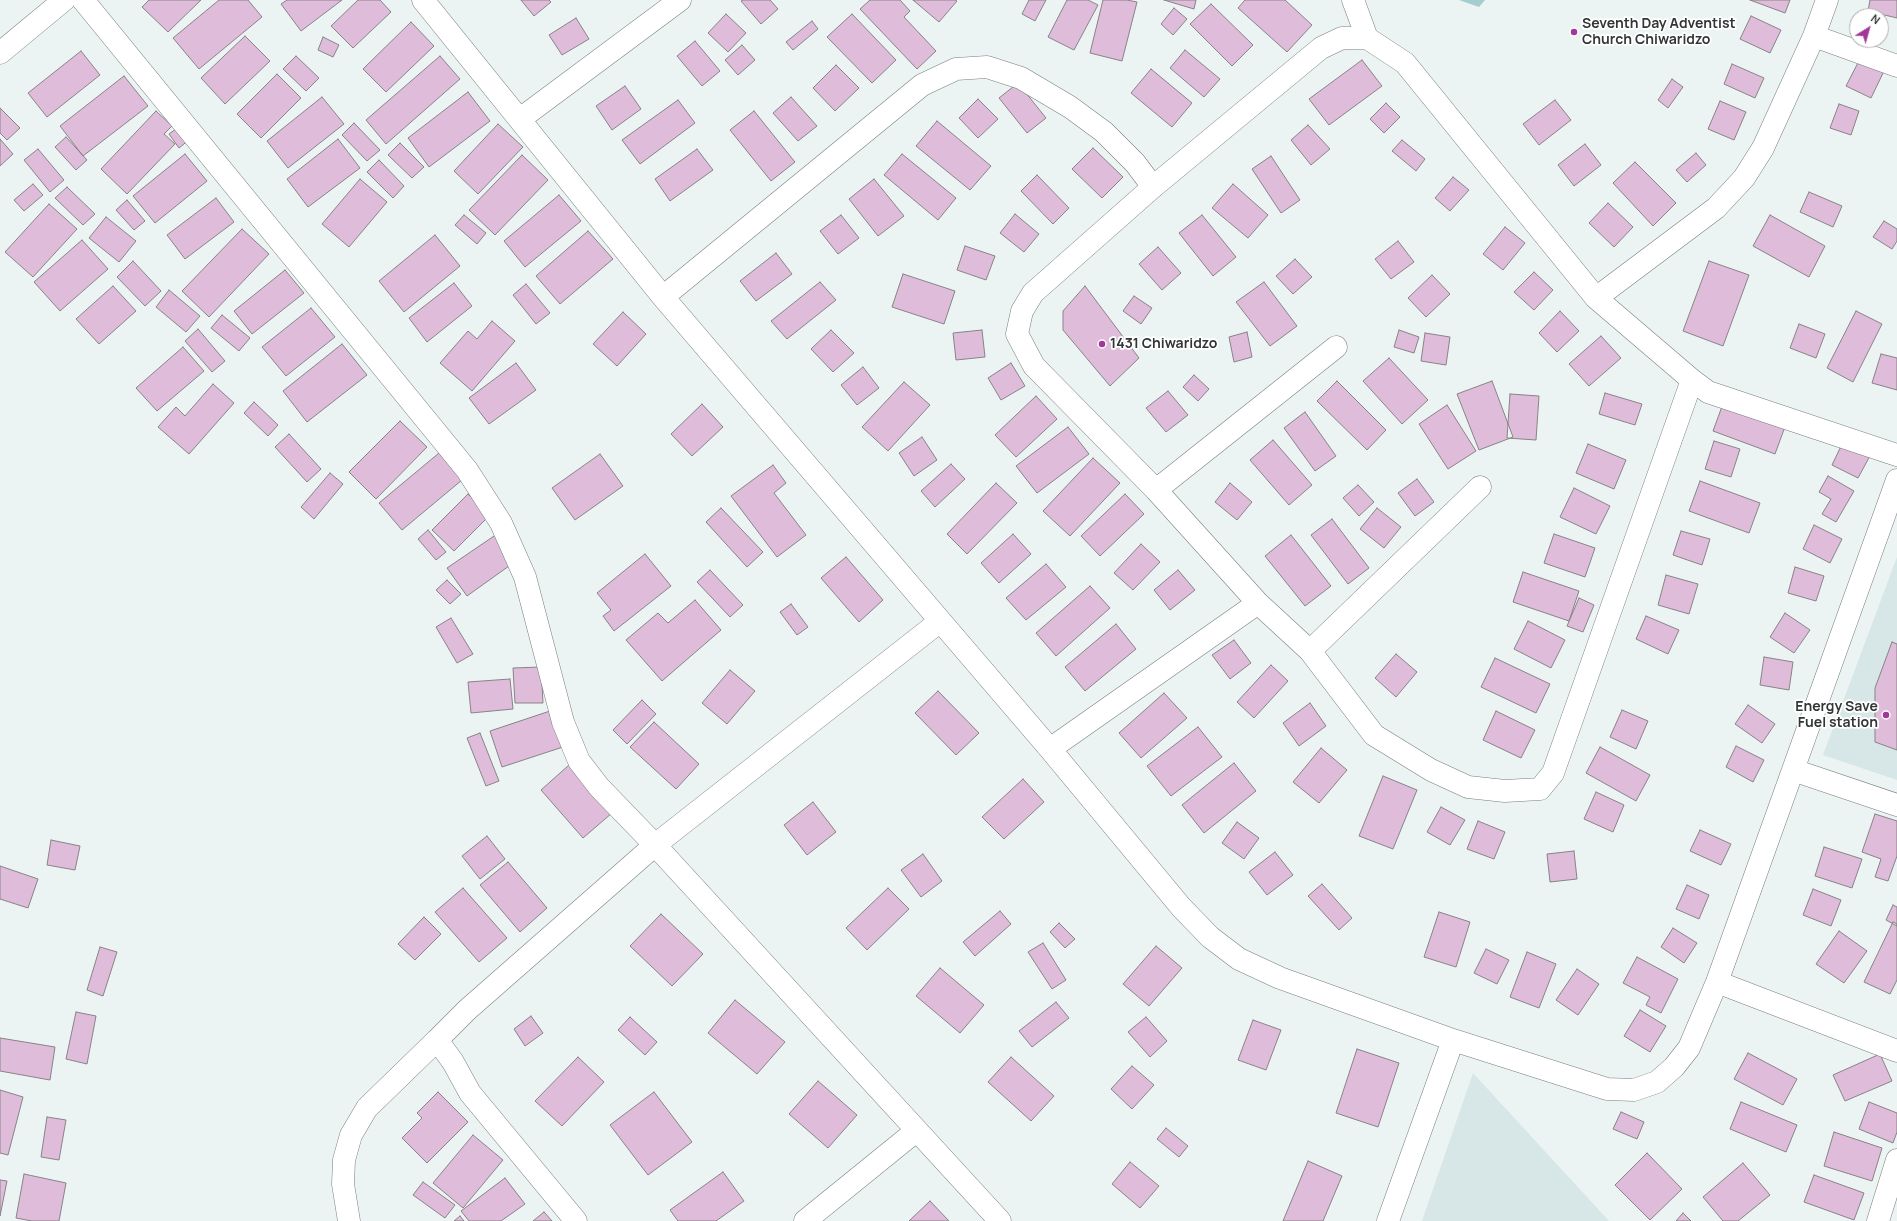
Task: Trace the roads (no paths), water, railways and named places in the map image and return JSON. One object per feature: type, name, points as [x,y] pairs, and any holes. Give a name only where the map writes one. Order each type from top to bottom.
[{"type":"street","points":[[0,52],[64,0]]},
{"type":"street","points":[[84,0],[467,470],[501,523],[525,577],[563,722],[579,761],[599,787],[1000,1221]]},
{"type":"street","points":[[423,0],[663,297],[939,622],[1050,749],[1181,907],[1210,937],[1239,959],[1280,978],[1453,1040],[1607,1089],[1634,1090],[1658,1082],[1674,1067],[1689,1048],[1717,982],[1896,488]]},
{"type":"street","points":[[520,119],[680,0]]},
{"type":"street","points":[[1353,0],[1367,38]]},
{"type":"street","points":[[1596,298],[1716,208],[1744,178],[1763,148],[1814,36],[1827,0]]},
{"type":"street","points":[[1814,36],[1897,66]]},
{"type":"street","points":[[1692,380],[1553,773],[1540,789],[1505,790],[1468,787],[1431,770],[1374,735],[1310,651],[1258,603],[1156,490],[1034,366],[1017,334],[1022,311],[1033,293],[1153,187],[1321,48],[1342,38],[1367,38],[1405,63],[1596,298],[1692,380],[1708,392],[1897,455]]},
{"type":"street","points":[[663,297],[922,85],[956,69],[987,67],[1021,78],[1070,107],[1104,132],[1135,163],[1153,187]]},
{"type":"street","points":[[1156,490],[1336,347]]},
{"type":"street","points":[[1310,651],[1480,487]]},
{"type":"street","points":[[1050,749],[1258,603]]},
{"type":"street","points":[[349,1221],[343,1184],[344,1160],[351,1135],[367,1108],[467,1010],[655,846],[939,622]]},
{"type":"street","points":[[1793,770],[1897,805]]},
{"type":"street","points":[[1717,982],[1897,1052]]},
{"type":"street","points":[[437,1040],[453,1062],[470,1093],[576,1221]]},
{"type":"street","points":[[1388,1221],[1453,1040]]},
{"type":"street","points":[[806,1221],[916,1131]]},
{"type":"street","points":[[1878,1221],[1897,1160]]},
{"type":"place","name":"Seventh Day Adventist Church Chiwaridzo","points":[[1574,32]]},
{"type":"place","name":"1431 Chiwaridzo","points":[[1102,344]]},
{"type":"place","name":"Energy Save Fuel station","points":[[1886,715]]}]
